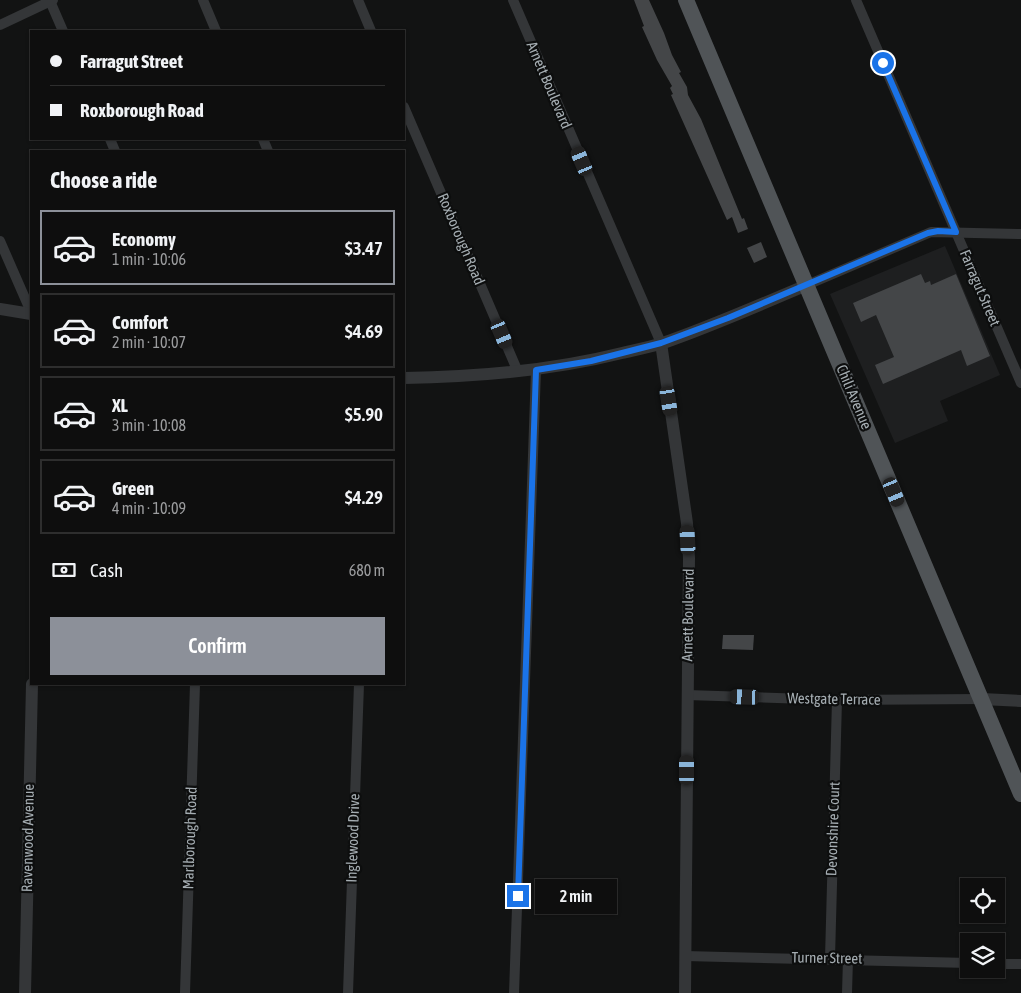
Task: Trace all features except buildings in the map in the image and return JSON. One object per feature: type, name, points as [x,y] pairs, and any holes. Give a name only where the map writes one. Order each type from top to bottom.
[{"type":"main road","name":"Chili Avenue","points":[[686,0],[1021,794]]},
{"type":"street","points":[[203,0],[216,30]]},
{"type":"street","points":[[358,0],[371,30]]},
{"type":"street","name":"Arnett Boulevard","points":[[513,0],[661,343],[687,523],[689,558],[685,993]]},
{"type":"street","name":"Farragut Street","points":[[856,0],[1021,383]]},
{"type":"street","points":[[0,25],[52,1],[63,30]]},
{"type":"street","name":"Roxborough Road","points":[[405,109],[518,372]]},
{"type":"street","points":[[405,378],[454,377],[518,372],[591,361],[661,343],[728,318],[928,233],[938,231],[1021,234]]},
{"type":"street","points":[[0,241],[30,311]]},
{"type":"street","points":[[0,309],[30,313]]},
{"type":"street","points":[[514,993],[536,370]]},
{"type":"street","name":"Ravenwood Avenue","points":[[25,993],[32,685]]},
{"type":"street","name":"Marlborough Road","points":[[185,993],[195,685]]},
{"type":"street","name":"Inglewood Drive","points":[[348,993],[359,685]]},
{"type":"street","name":"Westgate Terrace","points":[[687,696],[837,700],[982,700]]},
{"type":"street","name":"Devonshire Court","points":[[830,958],[837,700]]},
{"type":"street","points":[[982,700],[1021,701]]},
{"type":"street","name":"Turner Street","points":[[685,956],[830,958],[960,963]]},
{"type":"street","points":[[847,993],[848,959]]},
{"type":"street","points":[[1005,964],[1021,964]]},
{"type":"shaded area","points":[[945,246],[1000,375],[940,401],[948,421],[895,443],[830,294]]},
{"type":"route","points":[[518,896],[536,370],[591,361],[661,343],[728,318],[928,233],[938,231],[956,232],[883,63]]}]
